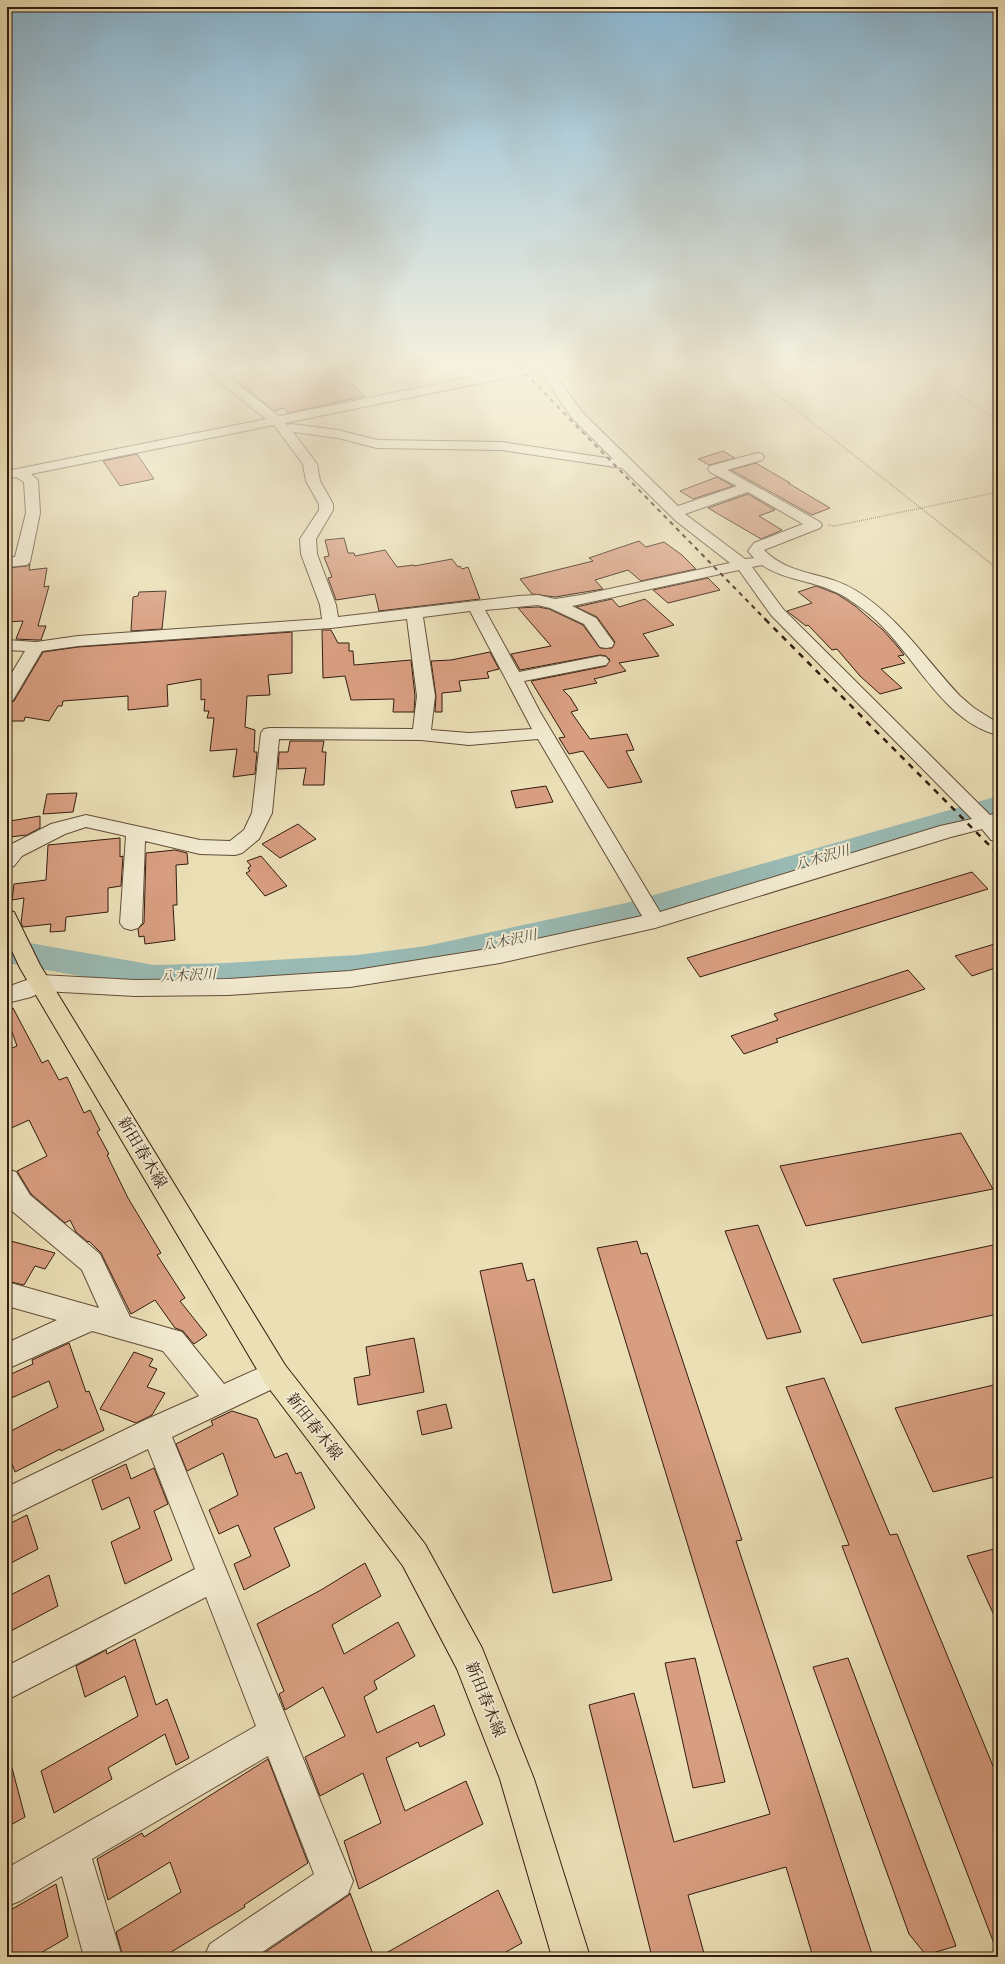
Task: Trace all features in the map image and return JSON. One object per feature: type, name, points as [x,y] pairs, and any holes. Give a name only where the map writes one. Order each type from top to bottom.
[{"type":"main road","name":"新田春木線","points":[[7,917],[36,976],[275,1374],[414,1555],[470,1660],[517,1779],[571,1957]]},
{"type":"street","points":[[13,474],[99,459]]},
{"type":"street","points":[[306,459],[310,464],[314,481],[326,504],[326,510],[323,518],[308,539],[309,554],[328,605],[331,623]]},
{"type":"street","points":[[582,459],[626,464]]},
{"type":"street","points":[[621,459],[675,512],[743,565],[777,612],[958,792],[994,825]]},
{"type":"street","points":[[751,459],[715,469],[815,525]]},
{"type":"street","points":[[7,562],[22,562],[33,513],[31,480],[13,474]]},
{"type":"street","points":[[675,512],[749,487]]},
{"type":"street","points":[[815,525],[759,546],[756,551],[764,560],[784,571],[838,588],[870,608],[904,641],[946,691],[962,707],[998,730]]},
{"type":"street","points":[[555,604],[581,600],[764,560]]},
{"type":"street","points":[[7,645],[36,647],[78,641],[331,623],[518,601],[538,600],[555,604],[590,621],[606,643]]},
{"type":"street","points":[[476,607],[544,733],[649,912]]},
{"type":"street","points":[[414,614],[426,696],[421,735]]},
{"type":"street","points":[[7,696],[36,647]]},
{"type":"street","points":[[514,678],[600,661]]},
{"type":"street","points":[[7,861],[15,851],[58,829],[86,821],[136,831],[200,847],[235,848],[252,834],[262,813],[270,733],[421,735],[469,739],[544,733]]},
{"type":"street","points":[[7,996],[23,991],[36,976],[135,988],[228,987],[350,979],[500,955],[649,912],[994,825]]},
{"type":"street","points":[[131,923],[136,831]]},
{"type":"street","points":[[7,1179],[14,1205],[91,1262],[121,1326]]},
{"type":"street","points":[[7,1294],[172,1341],[220,1401]]},
{"type":"street","points":[[7,1356],[92,1318]]},
{"type":"street","points":[[7,1503],[155,1430],[220,1401],[275,1374]]},
{"type":"street","points":[[155,1430],[335,1881],[223,1957]]},
{"type":"street","points":[[7,1684],[213,1576]]},
{"type":"street","points":[[7,1888],[276,1733]]},
{"type":"street","points":[[72,1850],[103,1957]]},
{"type":"path","points":[[858,459],[998,569]]},
{"type":"path","points":[[815,525],[835,526],[998,492]]},
{"type":"building","points":[[114,459],[140,459],[154,479],[120,486],[103,461]]},
{"type":"building","points":[[699,459],[733,459],[709,465]]},
{"type":"building","points":[[756,463],[830,508],[812,515],[731,470]]},
{"type":"building","points":[[717,477],[733,486],[693,499],[680,491]]},
{"type":"building","points":[[748,494],[775,510],[759,516],[782,530],[761,539],[708,508]]},
{"type":"building","points":[[344,538],[348,553],[354,553],[355,556],[385,550],[397,567],[414,566],[452,559],[458,567],[460,566],[462,569],[468,567],[480,599],[379,611],[375,594],[336,600],[328,578],[332,577],[324,557],[329,556],[325,540]]},
{"type":"building","points":[[639,541],[646,547],[664,542],[682,555],[696,569],[641,581],[628,570],[595,580],[603,589],[555,597],[532,594],[520,579],[593,561],[589,558]]},
{"type":"building","points":[[30,564],[29,570],[47,568],[44,587],[49,586],[38,626],[46,626],[41,640],[16,639],[23,621],[7,622],[7,568],[27,566]]},
{"type":"building","points":[[708,578],[720,590],[668,603],[653,590]]},
{"type":"building","points":[[816,586],[837,594],[855,606],[883,630],[898,647],[904,655],[898,656],[905,663],[881,669],[902,688],[880,694],[860,676],[837,649],[832,650],[808,625],[806,626],[787,611],[812,603],[798,592]]},
{"type":"building","points":[[166,591],[162,629],[131,631],[133,597],[138,596],[139,592]]},
{"type":"building","points":[[612,599],[619,607],[645,599],[674,625],[643,634],[659,656],[619,663],[626,671],[594,679],[597,683],[563,690],[570,697],[578,710],[571,712],[590,739],[627,734],[634,750],[626,751],[642,782],[608,788],[583,751],[569,754],[559,738],[565,737],[531,681],[606,666],[610,660],[606,656],[600,655],[520,670],[511,654],[551,646],[518,608],[538,607],[549,609],[583,625],[600,648],[612,648],[615,642],[597,617],[576,607]]},
{"type":"building","points":[[322,630],[331,630],[338,643],[349,643],[349,651],[353,651],[354,665],[411,660],[415,696],[414,712],[393,712],[394,699],[351,700],[345,676],[323,678]]},
{"type":"building","points":[[292,632],[292,673],[268,675],[270,695],[247,696],[245,727],[255,730],[254,752],[257,752],[255,774],[233,777],[237,749],[210,751],[214,718],[207,718],[209,711],[204,711],[205,699],[201,700],[201,679],[167,685],[168,706],[128,710],[128,696],[63,701],[62,706],[58,706],[49,721],[25,717],[24,721],[7,721],[7,702],[14,701],[43,652],[78,647]]},
{"type":"building","points":[[490,652],[499,669],[487,672],[489,678],[459,681],[461,691],[442,693],[442,712],[435,712],[436,696],[431,661],[451,660]]},
{"type":"building","points":[[290,741],[324,741],[322,752],[326,752],[324,785],[303,785],[306,768],[278,769],[279,752],[288,752]]},
{"type":"building","points":[[546,786],[553,802],[516,808],[511,791]]},
{"type":"building","points":[[77,793],[73,812],[43,814],[47,794]]},
{"type":"building","points":[[40,816],[40,828],[27,835],[10,837],[10,821]]},
{"type":"building","points":[[298,824],[316,839],[280,858],[262,844]]},
{"type":"building","points":[[120,838],[120,857],[123,856],[121,886],[108,888],[108,912],[66,917],[65,931],[50,932],[51,924],[23,927],[21,923],[24,898],[12,900],[14,884],[46,880],[48,845]]},
{"type":"building","points":[[175,850],[187,853],[188,864],[176,865],[177,905],[173,905],[175,940],[145,944],[144,936],[139,937],[138,929],[144,923],[146,853]]},
{"type":"building","points":[[261,856],[287,886],[265,896],[246,873],[250,871],[248,868],[251,866],[247,861]]},
{"type":"building","points":[[972,872],[988,889],[700,977],[687,958]]},
{"type":"building","points":[[998,943],[998,967],[972,976],[955,956]]},
{"type":"building","points":[[908,970],[925,989],[776,1039],[778,1042],[744,1054],[731,1036],[778,1020],[774,1014]]},
{"type":"building","points":[[13,1008],[42,1063],[48,1060],[59,1080],[67,1077],[84,1113],[90,1110],[100,1130],[97,1132],[109,1154],[107,1155],[128,1198],[161,1253],[157,1255],[185,1298],[180,1301],[207,1335],[194,1344],[183,1331],[175,1328],[155,1300],[131,1314],[101,1253],[89,1241],[88,1242],[76,1232],[70,1220],[65,1223],[31,1194],[17,1171],[47,1156],[29,1120],[7,1130],[7,1050],[17,1046],[7,1018],[7,1010]]},
{"type":"building","points":[[961,1133],[993,1189],[806,1226],[780,1166]]},
{"type":"building","points":[[758,1225],[801,1332],[767,1339],[725,1231]]},
{"type":"building","points":[[7,1240],[55,1253],[45,1269],[35,1266],[24,1285],[7,1281]]},
{"type":"building","points":[[637,1241],[641,1254],[647,1253],[742,1540],[736,1541],[873,1957],[813,1957],[786,1867],[688,1895],[705,1957],[652,1957],[589,1705],[634,1693],[674,1842],[770,1814],[597,1248]]},
{"type":"building","points":[[998,1244],[998,1314],[862,1343],[833,1279]]},
{"type":"building","points":[[522,1263],[527,1281],[534,1279],[612,1580],[553,1593],[480,1271]]},
{"type":"building","points":[[414,1338],[424,1392],[358,1405],[354,1378],[370,1375],[366,1347]]},
{"type":"building","points":[[69,1343],[86,1392],[89,1391],[104,1430],[61,1451],[60,1449],[15,1472],[7,1450],[7,1433],[58,1407],[49,1381],[7,1400],[7,1376],[33,1364],[32,1360]]},
{"type":"building","points":[[134,1352],[153,1359],[149,1366],[157,1369],[147,1387],[165,1393],[152,1415],[136,1423],[100,1409]]},
{"type":"building","points":[[824,1378],[890,1535],[897,1534],[998,1778],[998,1954],[842,1546],[849,1545],[786,1387]]},
{"type":"building","points":[[998,1384],[998,1476],[933,1492],[895,1408]]},
{"type":"building","points":[[446,1404],[452,1428],[422,1435],[417,1411]]},
{"type":"building","points":[[232,1411],[257,1419],[275,1458],[287,1453],[296,1474],[301,1472],[315,1508],[274,1528],[290,1566],[244,1590],[234,1564],[251,1556],[238,1525],[219,1534],[209,1510],[238,1495],[223,1453],[187,1471],[176,1444],[213,1425],[211,1421]]},
{"type":"building","points":[[126,1464],[131,1479],[154,1468],[168,1504],[154,1511],[172,1560],[125,1584],[111,1542],[140,1528],[129,1497],[102,1510],[92,1480]]},
{"type":"building","points":[[27,1515],[38,1549],[7,1565],[7,1525]]},
{"type":"building","points":[[998,1548],[998,1624],[967,1556]]},
{"type":"building","points":[[365,1563],[381,1596],[332,1625],[344,1654],[398,1622],[415,1656],[374,1681],[377,1689],[364,1697],[377,1733],[434,1705],[445,1735],[420,1747],[418,1742],[386,1758],[405,1811],[466,1781],[483,1824],[359,1889],[344,1841],[381,1823],[363,1773],[320,1796],[305,1757],[345,1736],[323,1687],[285,1710],[279,1694],[284,1691],[257,1624],[321,1590]]},
{"type":"building","points":[[49,1575],[58,1606],[7,1633],[7,1597]]},
{"type":"building","points":[[135,1639],[156,1705],[167,1699],[189,1758],[176,1765],[165,1734],[108,1768],[112,1779],[54,1813],[41,1771],[138,1716],[125,1676],[85,1697],[76,1666],[106,1650],[107,1654]]},
{"type":"building","points":[[695,1658],[725,1782],[693,1788],[665,1663]]},
{"type":"building","points":[[848,1658],[956,1946],[926,1955],[909,1934],[813,1667]]},
{"type":"building","points":[[268,1759],[308,1863],[244,1905],[245,1907],[163,1957],[123,1957],[116,1932],[181,1892],[170,1862],[108,1900],[97,1859],[142,1833],[144,1837]]},
{"type":"building","points":[[7,1768],[12,1768],[25,1817],[7,1827]]},
{"type":"building","points":[[56,1884],[68,1937],[34,1957],[7,1957],[7,1912]]},
{"type":"building","points":[[498,1890],[522,1943],[497,1957],[379,1957]]},
{"type":"building","points":[[350,1893],[374,1957],[258,1957],[349,1895]]},
{"type":"waterway","name":"八木沢川","points":[[7,951],[154,977],[227,975],[357,967],[426,958],[514,940],[626,914],[998,805]]},
{"type":"railway","points":[[608,459],[766,620]]},
{"type":"railway","points":[[765,619],[998,854]]}]
